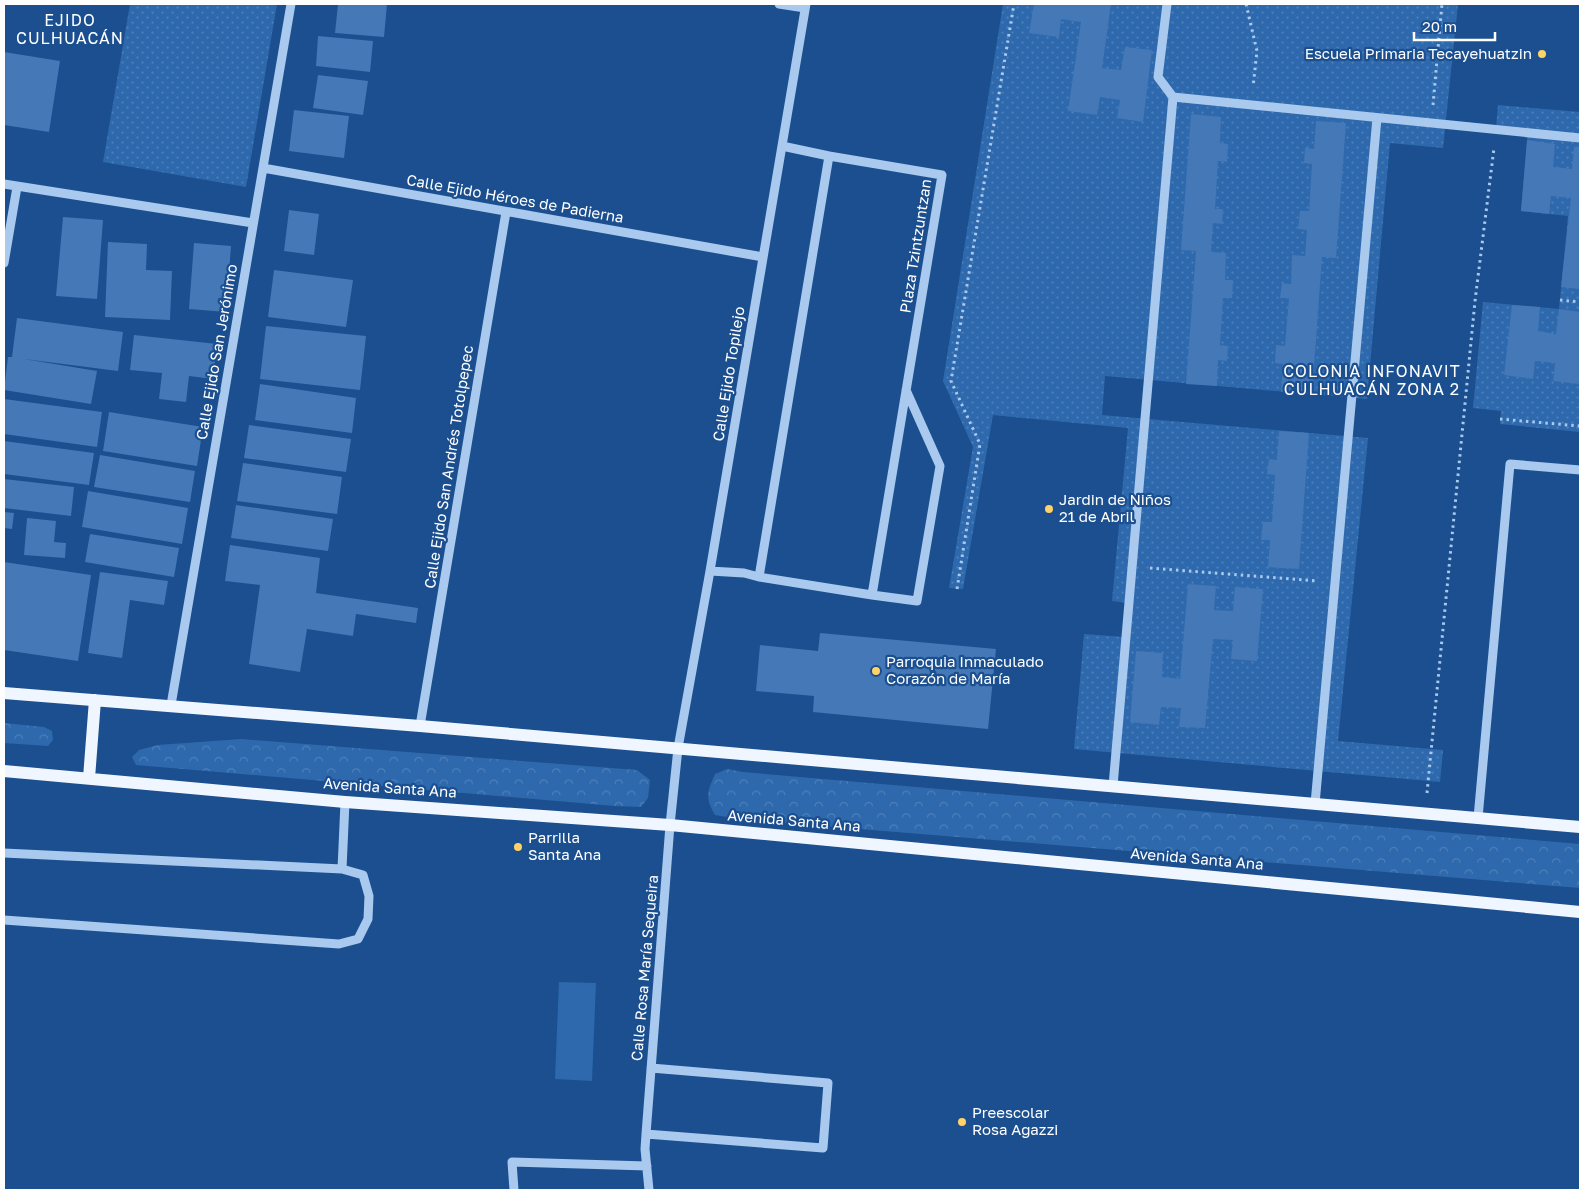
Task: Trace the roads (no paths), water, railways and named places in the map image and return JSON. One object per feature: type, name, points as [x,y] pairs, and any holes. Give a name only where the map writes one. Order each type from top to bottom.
[{"type":"main road","points":[[4,692],[678,748],[1580,827]]},
{"type":"main road","points":[[89,778],[95,700]]},
{"type":"main road","name":"Avenida Santa Ana","points":[[4,771],[345,802],[670,825],[1580,912]]},
{"type":"street","name":"Calle Ejido San Jerónimo","points":[[171,706],[291,4]]},
{"type":"street","points":[[779,4],[805,6]]},
{"type":"street","points":[[1113,786],[1173,97],[1158,77],[1167,4]]},
{"type":"street","name":"Calle Ejido Topilejo","points":[[678,748],[710,571],[805,6]]},
{"type":"street","points":[[1173,97],[1580,138]]},
{"type":"street","points":[[1315,804],[1378,118]]},
{"type":"street","points":[[758,577],[829,156],[782,146]]},
{"type":"street","name":"Plaza Tzintzuntzan","points":[[829,156],[942,174],[872,595]]},
{"type":"street","name":"Calle Ejido Héroes de Padierna","points":[[263,168],[763,258]]},
{"type":"street","points":[[4,184],[253,222]]},
{"type":"street","points":[[4,263],[17,187]]},
{"type":"street","name":"Calle Ejido San Andrés Totolpepec","points":[[420,726],[506,212]]},
{"type":"street","points":[[710,571],[744,573],[758,577],[917,602],[940,466],[906,390]]},
{"type":"street","points":[[1478,818],[1510,464],[1580,470]]},
{"type":"street","name":"Calle Rosa María Sequeira","points":[[649,1190],[646,1166],[646,1134],[670,825],[678,748]]},
{"type":"street","points":[[342,869],[345,802]]},
{"type":"street","points":[[4,853],[342,869],[363,874],[369,896],[368,919],[358,939],[339,944],[4,920]]},
{"type":"street","points":[[646,1134],[823,1148],[828,1083],[651,1068]]},
{"type":"street","points":[[514,1190],[512,1162],[646,1166]]},
{"type":"place","name":"Escuela Primaria Tecayehuatzin","points":[[1542,54]]},
{"type":"place","name":"Jardin de Niños 21 de Abril","points":[[1049,509]]},
{"type":"place","name":"Parroquia Inmaculado Corazón de María","points":[[876,671]]},
{"type":"place","name":"Parrilla Santa Ana","points":[[518,847]]},
{"type":"place","name":"Preescolar Rosa Agazzi","points":[[962,1122]]},
{"type":"district","name":"EJIDO CULHUACÁN","points":[[70,29]]},
{"type":"district","name":"COLONIA INFONAVIT CULHUACÁN ZONA 2","points":[[1372,380]]}]
